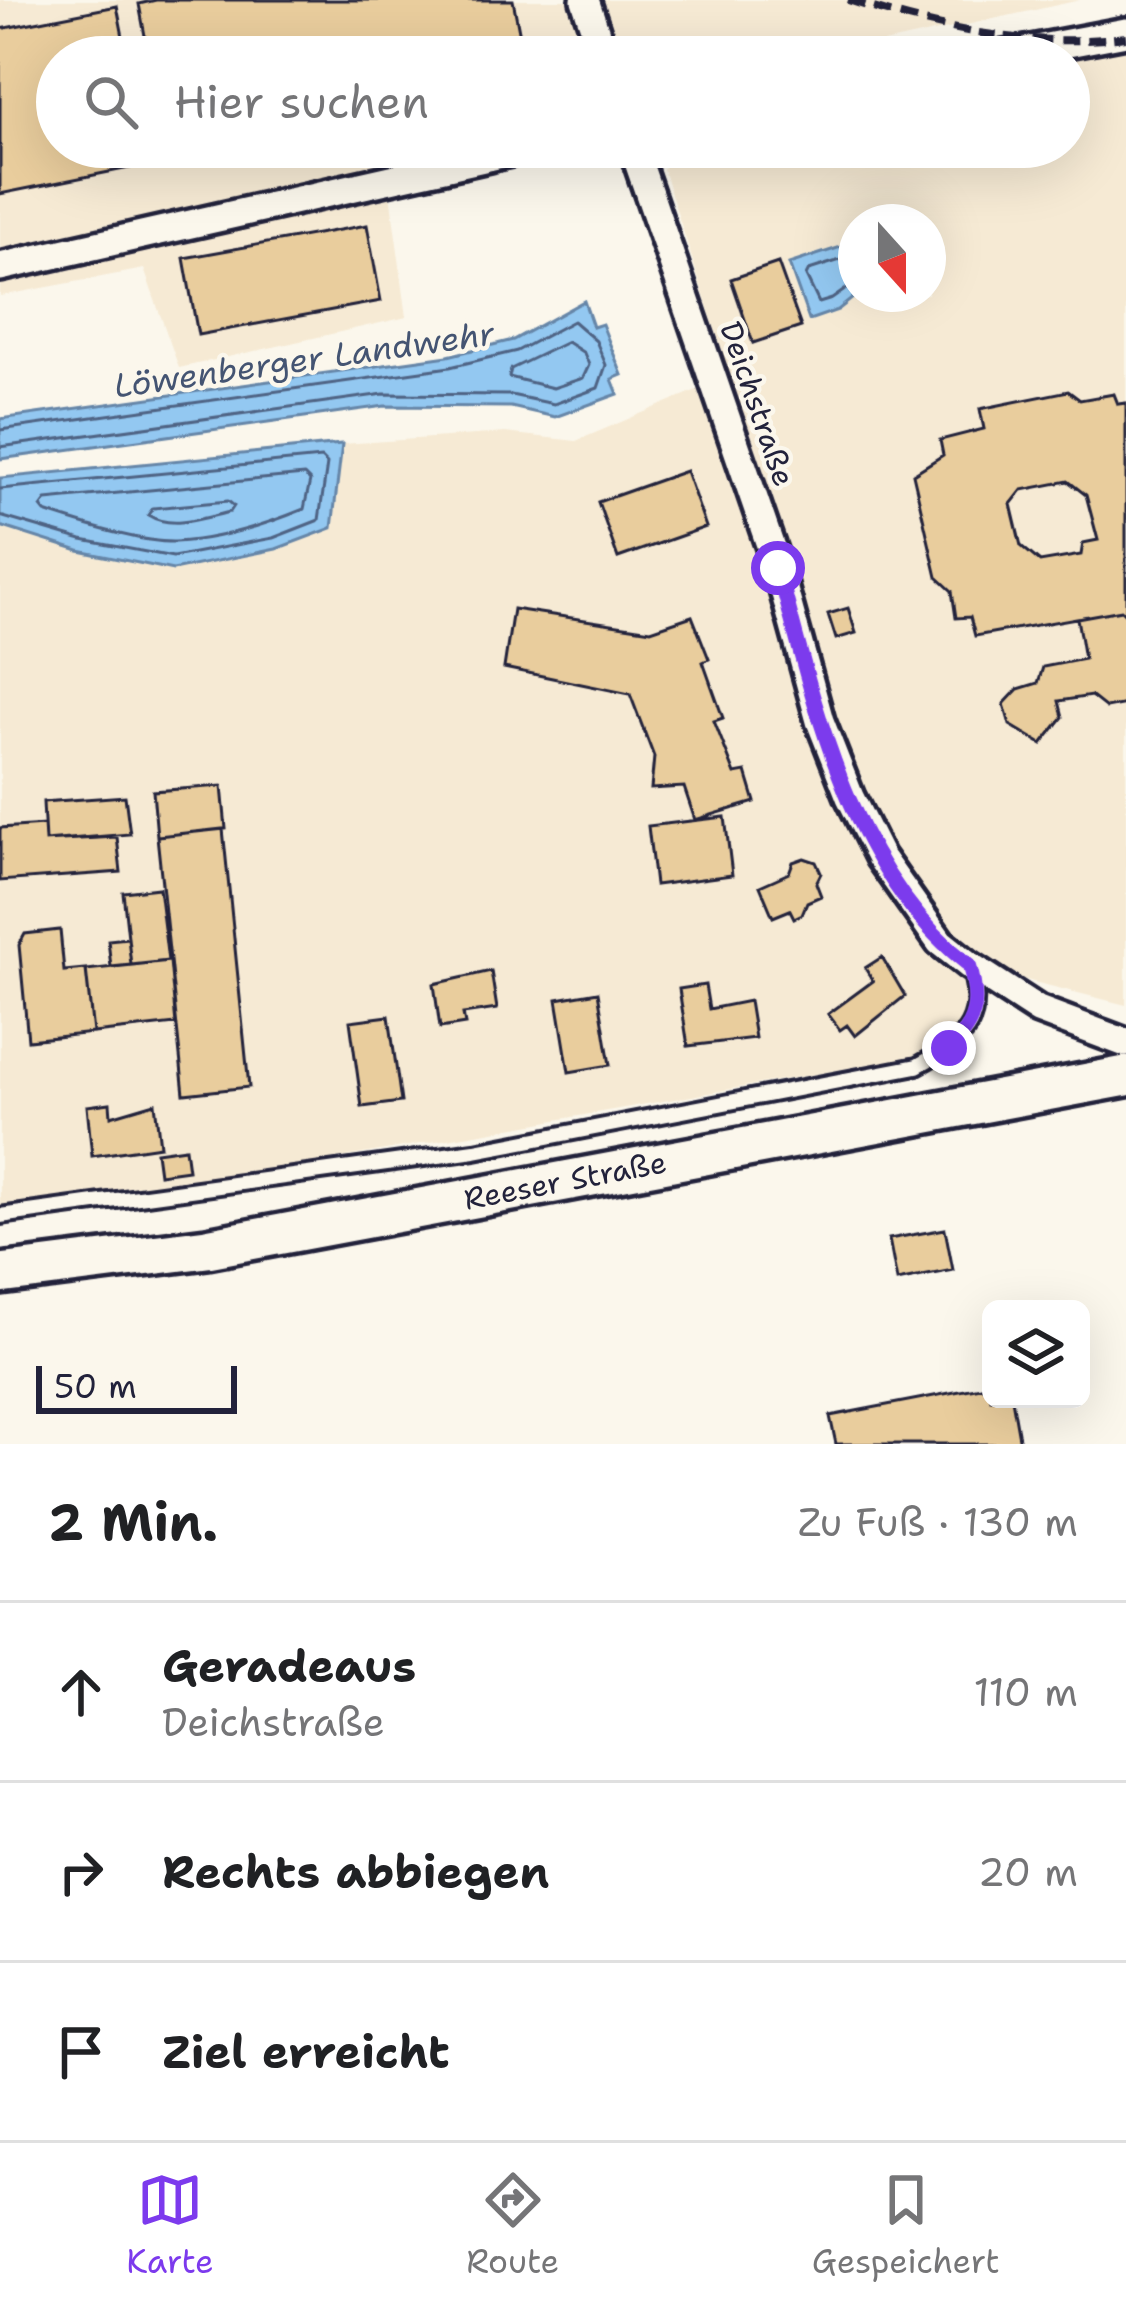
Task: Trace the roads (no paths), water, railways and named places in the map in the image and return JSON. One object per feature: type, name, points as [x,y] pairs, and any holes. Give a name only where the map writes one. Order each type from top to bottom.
[{"type":"main road","name":"Reeser Straße","points":[[0,1274],[207,1248],[1126,1076]]},
{"type":"street","points":[[585,0],[597,36]]},
{"type":"street","points":[[1090,39],[1126,32]]},
{"type":"street","points":[[0,267],[440,168]]},
{"type":"street","name":"Deichstraße","points":[[640,168],[778,568],[820,721],[850,797],[906,897],[940,942],[1038,1010],[1126,1043]]},
{"type":"lane","points":[[0,1216],[475,1151],[917,1066],[949,1048],[974,1018],[977,1003],[969,965]]},
{"type":"water","points":[[838,248],[838,310],[809,320],[789,264]]},
{"type":"water","points":[[584,301],[593,327],[602,324],[622,375],[612,379],[618,394],[555,417],[511,407],[385,406],[0,459],[0,419],[448,356],[513,340]]},
{"type":"water","points":[[342,444],[332,528],[276,549],[173,570],[79,551],[0,526],[0,478]]},
{"type":"railway","points":[[848,0],[916,20],[1002,36]]},
{"type":"railway","points":[[1090,40],[1126,37]]},
{"type":"water label","name":"Löwenberger Landwehr","points":[[304,359]]}]
